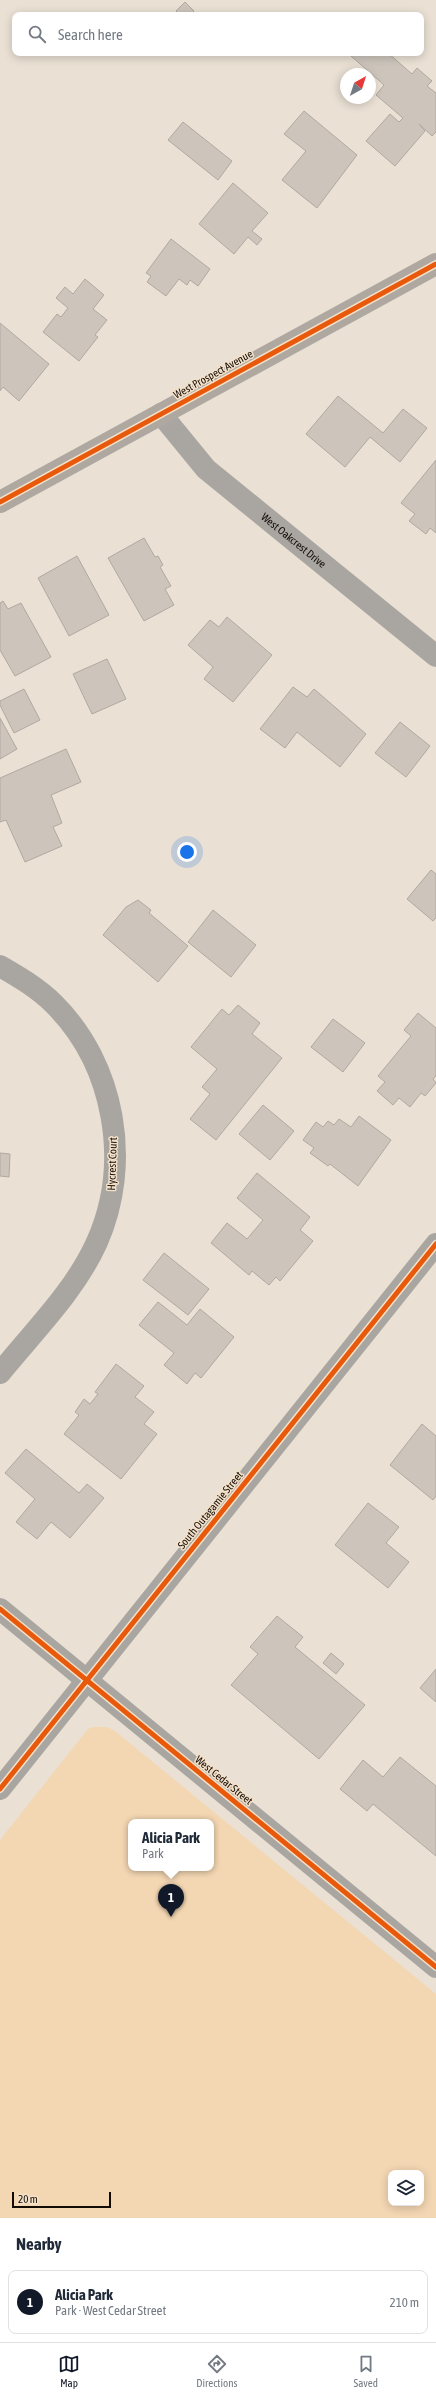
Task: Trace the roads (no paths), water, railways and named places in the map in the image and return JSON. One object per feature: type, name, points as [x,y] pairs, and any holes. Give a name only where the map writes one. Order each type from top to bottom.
[{"type":"main road","name":"West Prospect Avenue","points":[[0,502],[436,264]]},
{"type":"street","name":"West Oakcrest Drive","points":[[161,414],[206,468],[436,656]]},
{"type":"street","name":"Hycrest Court","points":[[0,966],[27,981],[54,1004],[76,1030],[94,1058],[104,1083],[112,1113],[115,1143],[114,1173],[110,1207],[97,1242],[76,1279],[0,1373]]},
{"type":"street","name":"South Outagamie Street","points":[[0,1789],[86,1679],[436,1244]]},
{"type":"street","name":"West Cedar Street","points":[[0,1609],[436,1967]]},
{"type":"place","name":"Alicia Park","points":[[171,1917]]}]
